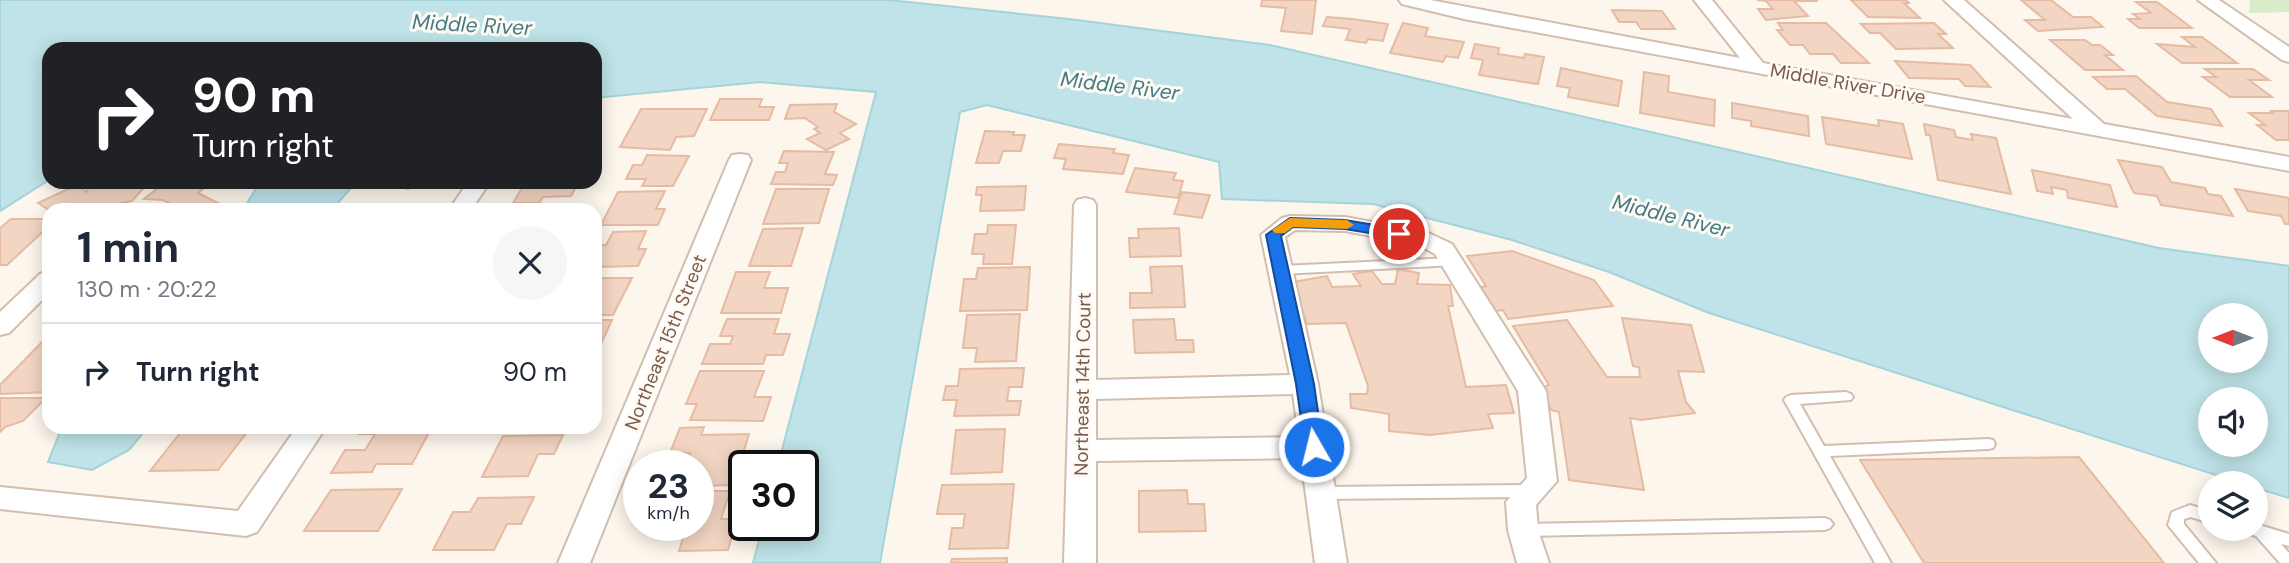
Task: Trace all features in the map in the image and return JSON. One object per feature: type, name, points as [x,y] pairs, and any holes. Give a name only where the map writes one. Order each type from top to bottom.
[{"type":"street","name":"Middle River Drive","points":[[1408,0],[1460,7],[1756,66],[2289,164]]},
{"type":"street","points":[[1703,0],[1756,66]]},
{"type":"street","points":[[1953,0],[2096,128]]},
{"type":"street","points":[[2207,0],[2289,56]]},
{"type":"street","points":[[2225,0],[2234,19]]},
{"type":"street","name":"Northeast 15th Street","points":[[574,563],[740,160]]},
{"type":"street","name":"Northeast 14th Court","points":[[1080,563],[1085,205]]},
{"type":"street","points":[[1331,563],[1305,384],[1273,235],[1290,223],[1345,224],[1426,239],[1444,249],[1532,391],[1542,481],[1521,502],[1523,530],[1533,563]]},
{"type":"street","points":[[0,327],[42,286]]},
{"type":"street","points":[[1083,390],[1305,384]]},
{"type":"street","points":[[0,498],[246,524],[307,434]]},
{"type":"street","points":[[1080,451],[1314,447]]},
{"type":"lane","points":[[1281,270],[1452,262]]},
{"type":"lane","points":[[1846,397],[1791,400],[1883,563]]},
{"type":"lane","points":[[1820,451],[1988,444]]},
{"type":"lane","points":[[1321,493],[1533,491]]},
{"type":"lane","points":[[2198,513],[2190,511],[2177,516],[2176,525],[2208,563]]},
{"type":"lane","points":[[1523,530],[1825,524]]},
{"type":"lane","points":[[2268,534],[2289,540]]},
{"type":"lane","points":[[2266,541],[2289,563]]},
{"type":"green space","points":[[2250,0],[2289,0],[2289,12],[2249,13]]},
{"type":"water","name":"Middle River","points":[[0,0],[889,0],[1069,19],[1270,45],[2159,248],[2289,266],[2289,498],[2268,492],[2268,471],[2203,471],[1709,313],[1609,272],[1512,240],[1373,204],[1222,199],[1219,162],[987,105],[960,112],[880,563],[753,563],[759,541],[819,541],[819,450],[782,450],[876,92],[760,82],[602,97],[602,42],[42,42],[42,184],[0,211]]},
{"type":"water","points":[[256,189],[350,189],[338,203],[247,203]]},
{"type":"water","points":[[59,434],[142,434],[129,450],[92,470],[48,462]]},
{"type":"building","points":[[1262,0],[1316,0],[1312,34],[1281,31],[1286,8],[1261,6]]},
{"type":"building","points":[[1757,0],[1817,1],[1794,1],[1808,16],[1766,20],[1758,9],[1773,9],[1766,1]]},
{"type":"building","points":[[1851,0],[1906,0],[1909,3],[1904,3],[1920,18],[1868,17]]},
{"type":"building","points":[[2021,0],[2051,0],[2073,17],[2091,17],[2103,27],[2038,31],[2025,20],[2045,20]]},
{"type":"building","points":[[2136,2],[2157,2],[2192,28],[2139,28],[2128,19],[2140,19],[2133,14],[2151,13]]},
{"type":"building","points":[[1612,10],[1662,11],[1675,29],[1641,29],[1636,22],[1619,22]]},
{"type":"building","points":[[1327,17],[1388,24],[1383,41],[1368,39],[1366,43],[1346,40],[1350,29],[1323,26]]},
{"type":"building","points":[[1403,23],[1428,28],[1425,36],[1464,42],[1458,58],[1446,56],[1443,62],[1390,53]]},
{"type":"building","points":[[1778,23],[1826,23],[1869,63],[1841,63],[1833,54],[1810,54],[1803,45],[1790,45],[1777,30],[1783,30]]},
{"type":"building","points":[[1934,23],[1946,34],[1938,34],[1953,48],[1896,49],[1880,33],[1870,33],[1861,24]]},
{"type":"building","points":[[2182,37],[2202,37],[2237,63],[2182,63],[2157,44],[2195,47]]},
{"type":"building","points":[[2050,40],[2085,40],[2092,45],[2100,45],[2113,55],[2105,55],[2123,70],[2085,70]]},
{"type":"building","points":[[1475,44],[1499,48],[1498,54],[1524,58],[1525,54],[1544,57],[1538,84],[1479,75],[1483,60],[1471,58]]},
{"type":"building","points":[[1895,61],[1970,65],[1990,87],[1965,86],[1959,79],[1909,78]]},
{"type":"building","points":[[1561,68],[1622,81],[1618,106],[1568,97],[1570,88],[1557,86]]},
{"type":"building","points":[[2205,69],[2253,69],[2269,80],[2249,80],[2272,97],[2230,97],[2203,77],[2216,77]]},
{"type":"building","points":[[1644,72],[1669,76],[1668,92],[1715,100],[1714,126],[1640,113]]},
{"type":"building","points":[[2136,76],[2167,102],[2211,109],[2222,126],[2157,116],[2125,89],[2107,89],[2093,77]]},
{"type":"building","points":[[720,99],[762,99],[759,107],[774,107],[769,120],[710,120]]},
{"type":"building","points":[[1732,103],[1808,116],[1809,136],[1751,126],[1751,121],[1732,118]]},
{"type":"building","points":[[837,104],[834,112],[856,124],[840,133],[849,139],[826,150],[807,139],[820,133],[814,129],[818,127],[805,118],[785,119],[790,105]]},
{"type":"building","points":[[641,109],[707,109],[694,136],[676,137],[670,150],[620,147]]},
{"type":"building","points":[[2271,111],[2289,111],[2289,140],[2276,140],[2257,125],[2265,125],[2249,113],[2273,113]]},
{"type":"building","points":[[1822,117],[1879,126],[1878,120],[1903,124],[1912,159],[1826,144]]},
{"type":"building","points":[[1924,124],[1954,130],[1956,137],[1973,140],[1971,134],[1996,138],[2011,194],[1938,180],[1930,135],[1926,135]]},
{"type":"building","points":[[985,131],[1025,135],[1021,151],[1003,151],[999,163],[976,163]]},
{"type":"building","points":[[1059,144],[1115,149],[1113,153],[1129,155],[1123,174],[1063,169],[1066,159],[1054,158]]},
{"type":"building","points":[[784,151],[834,152],[825,174],[837,175],[833,185],[771,184],[776,172],[785,172],[788,163],[779,163]]},
{"type":"building","points":[[647,155],[689,156],[673,186],[642,186],[646,179],[626,179],[633,165],[642,165]]},
{"type":"building","points":[[2118,160],[2162,167],[2171,182],[2205,188],[2208,194],[2221,196],[2233,216],[2161,205],[2157,196],[2134,193]]},
{"type":"building","points":[[1135,168],[1176,173],[1173,180],[1183,181],[1178,198],[1126,192]]},
{"type":"building","points":[[2032,170],[2110,185],[2117,207],[2068,198],[2067,190],[2051,187],[2053,194],[2037,191]]},
{"type":"building","points":[[1026,186],[1024,210],[980,211],[982,195],[976,195],[977,187]]},
{"type":"building","points":[[68,189],[83,189],[87,192],[88,189],[143,189],[132,201],[121,203],[42,203],[42,206],[38,203]]},
{"type":"building","points":[[156,189],[203,189],[198,193],[218,203],[169,203],[144,199]]},
{"type":"building","points":[[521,189],[575,189],[571,196],[543,197],[539,203],[513,203]]},
{"type":"building","points":[[776,189],[829,189],[819,223],[763,224]]},
{"type":"building","points":[[2235,189],[2289,198],[2289,224],[2285,224],[2281,216],[2248,211]]},
{"type":"building","points":[[665,191],[656,209],[665,209],[658,225],[602,225],[618,192]]},
{"type":"building","points":[[1182,192],[1210,195],[1202,218],[1174,214]]},
{"type":"building","points":[[11,219],[42,219],[42,232],[7,265],[0,265],[0,228]]},
{"type":"building","points":[[988,225],[1016,225],[1012,264],[983,264],[984,254],[972,254],[975,234],[987,234]]},
{"type":"building","points":[[803,228],[791,266],[749,266],[763,229]]},
{"type":"building","points":[[1179,228],[1181,256],[1130,257],[1129,238],[1139,238],[1138,229]]},
{"type":"building","points":[[646,231],[638,249],[646,249],[638,266],[602,267],[602,245],[606,245],[613,232]]},
{"type":"building","points":[[1512,251],[1594,280],[1613,306],[1508,319],[1503,310],[1495,311],[1481,287],[1486,286],[1467,256]]},
{"type":"building","points":[[1182,266],[1185,307],[1130,308],[1130,293],[1152,293],[1150,267]]},
{"type":"building","points":[[1030,267],[1027,310],[960,311],[964,279],[976,279],[978,268]]},
{"type":"building","points":[[1398,269],[1419,273],[1417,284],[1450,285],[1453,306],[1448,306],[1466,387],[1506,385],[1514,413],[1488,414],[1493,428],[1430,435],[1389,431],[1389,414],[1351,408],[1350,394],[1367,394],[1368,386],[1346,323],[1307,324],[1293,282],[1327,276],[1332,287],[1361,286],[1353,274],[1372,271],[1382,284],[1395,284]]},
{"type":"building","points":[[736,272],[770,272],[764,288],[788,288],[781,313],[721,313]]},
{"type":"building","points":[[602,278],[632,278],[613,315],[602,315]]},
{"type":"building","points":[[1020,314],[1016,361],[975,362],[977,348],[963,348],[967,315]]},
{"type":"building","points":[[1622,318],[1691,325],[1704,372],[1678,371],[1686,402],[1695,413],[1641,420],[1630,418],[1644,490],[1569,480],[1559,412],[1551,410],[1541,388],[1549,385],[1513,326],[1567,320],[1607,377],[1640,377],[1639,367],[1633,366]]},
{"type":"building","points":[[727,319],[779,319],[774,334],[790,334],[783,355],[766,355],[763,364],[702,364],[710,344],[730,344],[733,336],[720,336]]},
{"type":"building","points":[[1174,319],[1176,340],[1193,340],[1194,352],[1135,353],[1133,320]]},
{"type":"building","points":[[602,320],[612,320],[602,342]]},
{"type":"building","points":[[42,342],[42,392],[0,394],[0,385]]},
{"type":"building","points":[[1024,368],[1022,387],[1009,387],[1007,401],[1021,401],[1019,415],[954,416],[957,400],[943,400],[946,386],[958,386],[960,369]]},
{"type":"building","points":[[700,371],[764,371],[754,397],[771,397],[763,421],[690,420],[697,404],[686,404]]},
{"type":"building","points":[[0,398],[42,398],[42,402],[23,421],[5,427],[0,432]]},
{"type":"building","points":[[704,427],[701,435],[749,434],[744,450],[728,450],[728,485],[714,486],[714,450],[671,450],[680,428]]},
{"type":"building","points":[[1005,429],[1002,472],[951,474],[956,430]]},
{"type":"building","points":[[179,434],[246,434],[218,470],[150,471]]},
{"type":"building","points":[[375,434],[428,434],[412,464],[376,464],[372,472],[331,473],[345,450],[365,450]]},
{"type":"building","points":[[563,435],[554,454],[538,454],[528,476],[482,477],[503,436]]},
{"type":"building","points":[[2079,457],[2164,563],[1924,563],[1860,460]]},
{"type":"building","points":[[1014,484],[1008,548],[949,549],[952,528],[963,528],[965,514],[937,514],[942,485]]},
{"type":"building","points":[[402,489],[378,531],[304,531],[331,490]]},
{"type":"building","points":[[1187,490],[1188,504],[1204,504],[1206,531],[1139,532],[1139,491]]},
{"type":"building","points":[[714,491],[728,491],[721,519],[728,519],[728,541],[731,541],[728,550],[679,551],[682,541],[714,541]]},
{"type":"building","points":[[534,497],[521,524],[507,524],[494,550],[433,550],[453,512],[470,512],[478,498]]},
{"type":"building","points":[[1007,558],[1007,563],[951,563],[952,559]]},
{"type":"slow traffic","points":[[1280,230],[1290,223],[1347,225]]},
{"type":"route","points":[[1314,447],[1305,384],[1273,235],[1290,223],[1345,224],[1399,234]]}]
